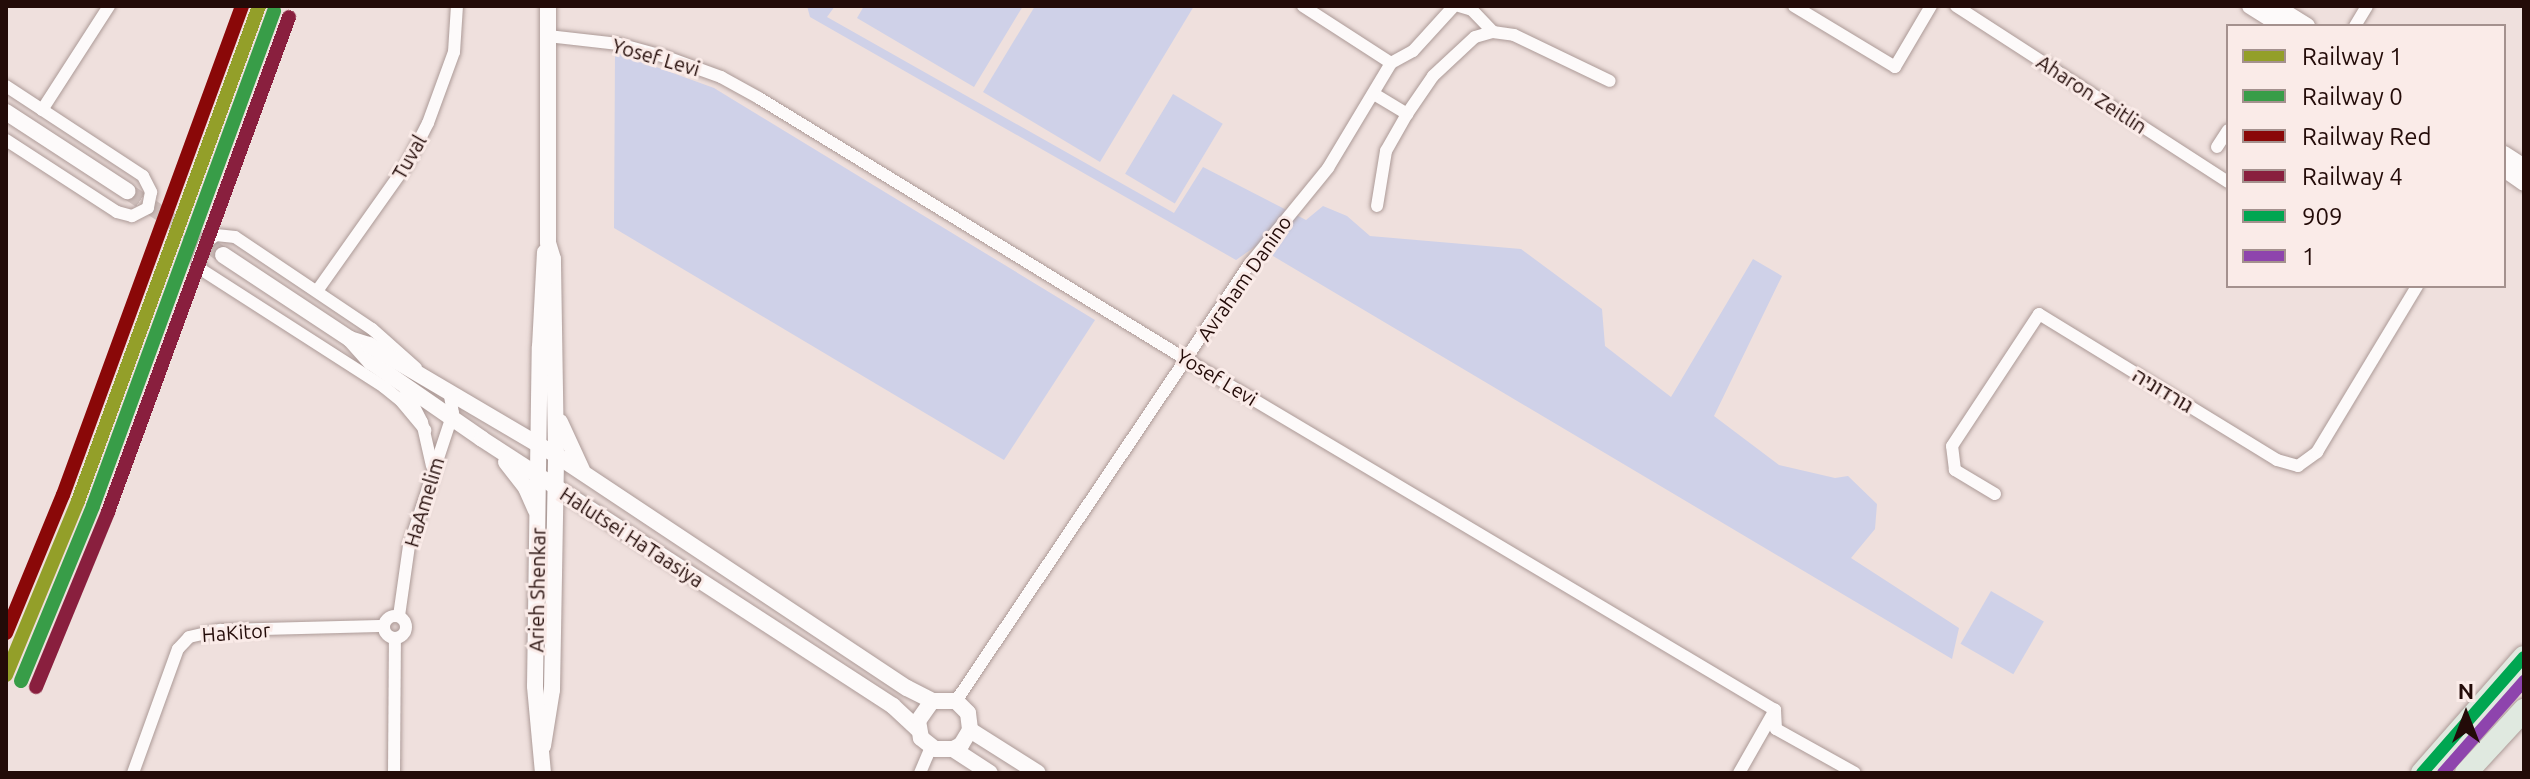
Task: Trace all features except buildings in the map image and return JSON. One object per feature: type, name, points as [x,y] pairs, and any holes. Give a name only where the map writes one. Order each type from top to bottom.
[{"type":"highway","points":[[2422,773],[2524,657]]},
{"type":"highway","points":[[2466,773],[2524,710]]},
{"type":"street","points":[[42,110],[109,6]]},
{"type":"street","name":"Tuval","points":[[317,291],[407,164],[428,123],[454,52],[457,6]]},
{"type":"street","name":"Arieh Shenkar","points":[[543,773],[543,746],[535,686],[539,445],[548,397],[553,259],[548,243],[548,6]]},
{"type":"street","points":[[1303,6],[1391,63],[1413,51],[1456,6],[1472,10],[1493,32]]},
{"type":"street","points":[[1794,6],[1895,67],[1931,6]]},
{"type":"street","name":"Aharon Zeitlin","points":[[1956,6],[2226,181]]},
{"type":"street","points":[[2250,6],[2279,24]]},
{"type":"street","points":[[2275,6],[2304,24]]},
{"type":"street","points":[[2356,24],[2367,6]]},
{"type":"street","points":[[1377,206],[1386,151],[1407,114],[1433,76],[1475,37],[1493,32],[1514,35],[1610,81]]},
{"type":"street","name":"Yosef Levi","points":[[548,36],[619,44],[721,77],[1187,360],[1775,710],[1776,729],[1855,773]]},
{"type":"street","name":"Avraham Danino","points":[[956,701],[1249,265],[1328,168],[1391,63]]},
{"type":"street","points":[[6,86],[143,176],[151,192],[145,211],[132,216],[117,212],[6,140]]},
{"type":"street","points":[[1374,94],[1407,114]]},
{"type":"street","points":[[6,112],[127,191]]},
{"type":"street","points":[[2217,147],[2226,133]]},
{"type":"street","points":[[2506,155],[2524,167]]},
{"type":"street","points":[[2506,170],[2524,183]]},
{"type":"street","points":[[421,374],[372,329],[235,237],[212,236],[200,252],[199,265],[202,270],[384,387],[401,401],[425,430]]},
{"type":"street","name":"Halutsei HaTaasiya","points":[[223,255],[350,339],[369,345],[421,374],[556,455],[932,701]]},
{"type":"street","name":"גורדוניה","points":[[1995,494],[1955,470],[1950,456],[1952,446],[2039,314],[2277,460],[2298,466],[2317,452],[2416,288]]},
{"type":"street","name":"Halutsei HaTaasiya","points":[[350,339],[363,356],[482,439],[893,706],[918,729],[931,747]]},
{"type":"street","points":[[402,384],[425,430],[432,470]]},
{"type":"street","name":"HaAmelim","points":[[399,616],[409,546],[452,418],[449,391]]},
{"type":"street","points":[[500,421],[514,423],[527,418],[548,397],[567,441],[586,474]]},
{"type":"street","name":"Arieh Shenkar","points":[[543,746],[552,690],[556,488],[556,455],[548,397]]},
{"type":"street","points":[[482,439],[516,474],[538,516]]},
{"type":"street","points":[[399,616],[406,629],[395,638],[388,636],[383,626],[388,617],[399,616]]},
{"type":"street","name":"HaKitor","points":[[133,773],[178,649],[189,637],[220,630],[383,626]]},
{"type":"street","points":[[394,773],[395,638]]},
{"type":"street","points":[[918,729],[920,713],[932,701],[956,701],[968,713],[970,730],[967,738],[953,749]]},
{"type":"street","points":[[1739,773],[1775,710]]},
{"type":"street","points":[[970,730],[1038,773]]},
{"type":"street","points":[[920,773],[931,747],[953,749],[990,773]]},
{"type":"shaded area","points":[[807,6],[835,6],[827,17],[1174,213],[1203,167],[1306,220],[1323,206],[1347,216],[1370,236],[1521,249],[1602,309],[1605,346],[1671,397],[1753,259],[1782,276],[1714,416],[1779,465],[1835,478],[1848,476],[1877,504],[1875,529],[1851,558],[1959,628],[1952,659],[1256,246],[1236,260],[810,17]]},
{"type":"shaded area","points":[[864,6],[1023,6],[974,87],[857,18]]},
{"type":"shaded area","points":[[1035,6],[1194,6],[1100,162],[983,92]]},
{"type":"shaded area","points":[[615,52],[714,88],[1095,320],[1004,460],[614,228]]},
{"type":"shaded area","points":[[1173,94],[1223,124],[1175,204],[1125,174]]},
{"type":"shaded area","points":[[1991,591],[2044,622],[2013,674],[1960,644]]},
{"type":"tunnel","points":[[127,191],[223,255]]},
{"type":"rail line","name":"Red","points":[[6,633],[63,495],[242,6]]},
{"type":"rail line","name":"1","points":[[6,675],[78,501],[259,6]]},
{"type":"rail line","name":"0","points":[[21,681],[93,506],[274,11]]},
{"type":"rail line","name":"4","points":[[36,687],[108,512],[289,17]]},
{"type":"transit line","name":"909","points":[[2422,773],[2524,657]]},
{"type":"transit line","name":"1","points":[[2443,773],[2524,681]]}]
